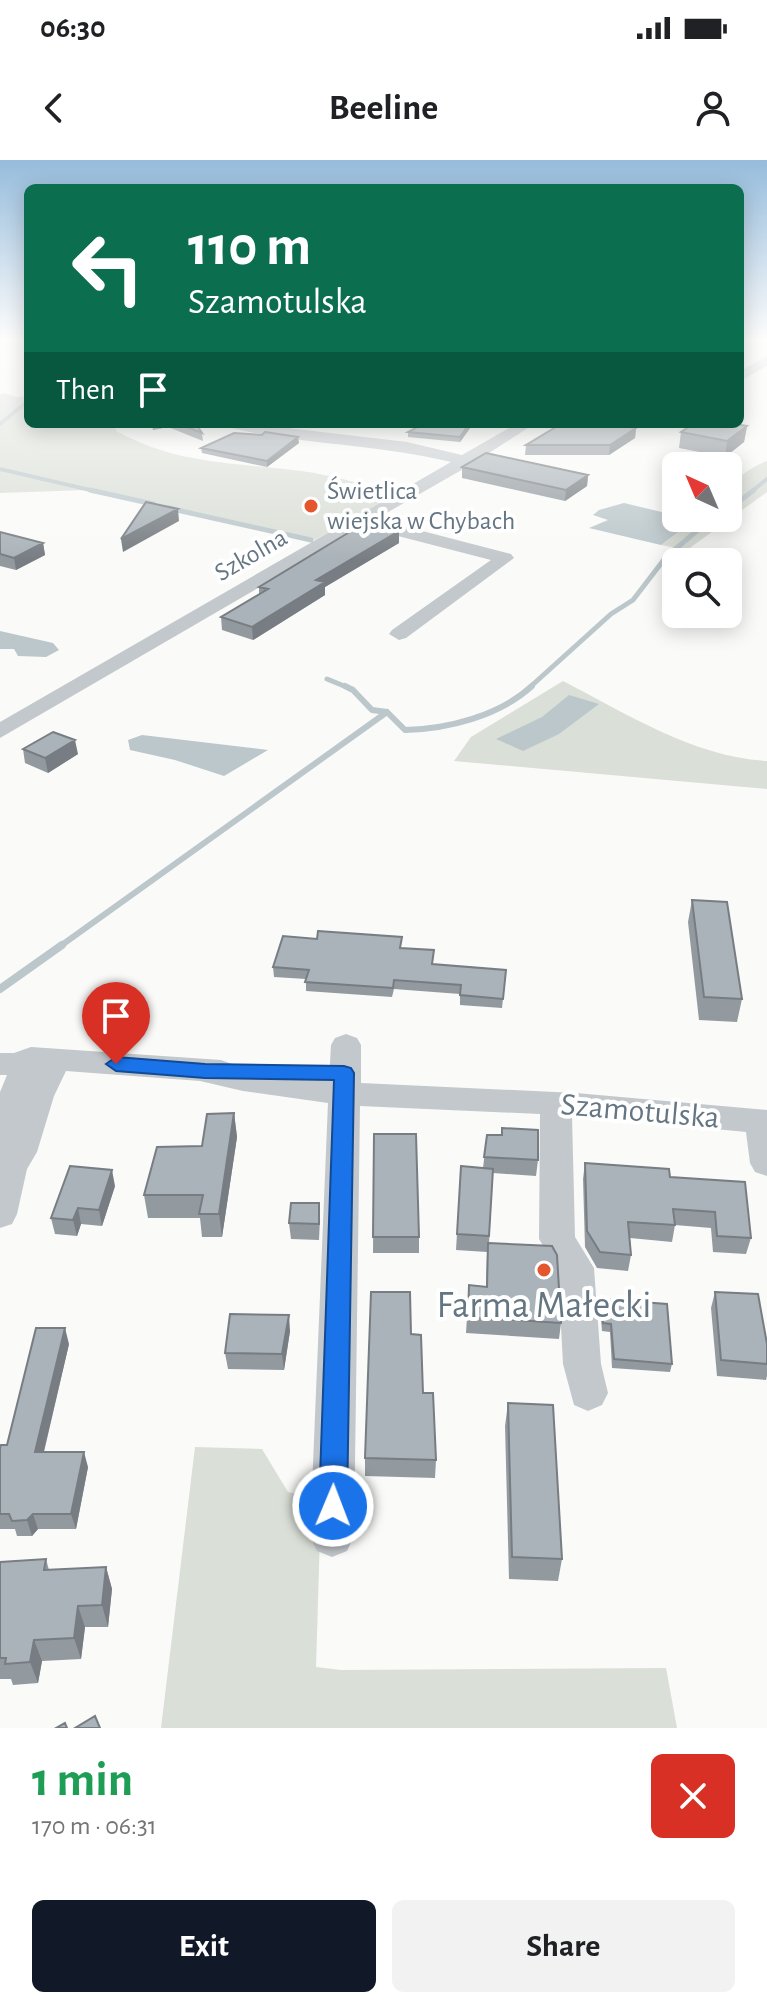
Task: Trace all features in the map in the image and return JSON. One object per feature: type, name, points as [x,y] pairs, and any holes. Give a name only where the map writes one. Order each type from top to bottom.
[{"type":"street","points":[[260,428],[407,447],[467,461]]},
{"type":"street","name":"Szkolna","points":[[0,731],[521,428]]},
{"type":"street","points":[[362,521],[505,558],[399,634]]},
{"type":"street","name":"Szamotulska","points":[[0,1046],[20,1049],[29,1060],[205,1071],[270,1086],[345,1070],[455,1101],[512,1101],[764,1121]]},
{"type":"street","points":[[0,1214],[10,1168],[5,1155],[7,1110],[29,1060]]},
{"type":"street","points":[[332,1536],[345,1070]]},
{"type":"street","points":[[556,1104],[557,1239],[576,1268],[582,1364],[588,1393]]},
{"type":"street","points":[[764,1121],[767,1163]]},
{"type":"shaded area","points":[[0,413],[24,413],[24,428],[116,428],[139,442],[184,456],[313,473],[398,493],[315,540],[0,467]]},
{"type":"shaded area","points":[[767,461],[767,492],[742,510],[742,474]]},
{"type":"shaded area","points":[[0,470],[86,490],[0,493]]},
{"type":"shaded area","points":[[624,503],[662,512],[662,532],[679,532],[661,545],[589,528],[608,520],[593,515],[599,510]]},
{"type":"shaded area","points":[[679,532],[712,532],[690,548],[661,545]]},
{"type":"shaded area","points":[[0,631],[53,643],[59,650],[46,657],[18,656],[14,649],[0,649]]},
{"type":"shaded area","points":[[563,681],[687,743],[740,758],[767,761],[767,789],[454,761],[471,737]]},
{"type":"shaded area","points":[[569,695],[599,704],[559,734],[523,751],[496,739],[542,717]]},
{"type":"shaded area","points":[[142,735],[268,750],[224,776],[130,750],[128,740]]},
{"type":"shaded area","points":[[195,1447],[262,1449],[288,1492],[321,1500],[316,1667],[341,1670],[666,1668],[677,1728],[161,1728]]},
{"type":"building","points":[[747,426],[727,441],[681,432],[687,428]]},
{"type":"building","points":[[416,428],[466,428],[460,437],[408,432]]},
{"type":"building","points":[[554,428],[636,428],[610,445],[526,445]]},
{"type":"building","points":[[265,432],[298,437],[267,461],[201,448],[234,433],[262,435]]},
{"type":"building","points":[[486,453],[588,475],[566,490],[462,467]]},
{"type":"building","points":[[146,502],[178,509],[121,539]]},
{"type":"building","points":[[366,522],[399,531],[316,580],[325,582],[252,627],[221,617],[268,589],[259,587]]},
{"type":"building","points":[[0,532],[43,543],[14,558],[0,554]]},
{"type":"building","points":[[53,732],[75,740],[45,758],[23,749]]},
{"type":"building","points":[[692,900],[727,902],[742,999],[704,997]]},
{"type":"building","points":[[318,931],[402,937],[400,948],[434,950],[432,964],[506,970],[503,999],[460,995],[461,985],[394,980],[393,988],[305,982],[309,970],[273,967],[283,936],[317,939]]},
{"type":"building","points":[[234,1113],[219,1214],[199,1214],[203,1195],[144,1195],[157,1147],[202,1146],[207,1114]]},
{"type":"building","points":[[502,1128],[538,1130],[538,1160],[484,1157],[487,1135],[502,1135]]},
{"type":"building","points":[[374,1134],[416,1134],[419,1237],[373,1237]]},
{"type":"building","points":[[585,1163],[669,1169],[670,1177],[745,1182],[751,1238],[717,1236],[715,1212],[673,1209],[675,1225],[628,1222],[631,1255],[600,1252],[587,1231]]},
{"type":"building","points":[[70,1166],[112,1170],[99,1210],[78,1208],[73,1220],[51,1218]]},
{"type":"building","points":[[461,1166],[493,1169],[489,1236],[457,1234]]},
{"type":"building","points":[[291,1203],[319,1203],[319,1224],[289,1223]]},
{"type":"building","points":[[488,1243],[552,1246],[557,1255],[561,1323],[468,1317],[469,1285],[487,1287]]},
{"type":"building","points":[[371,1292],[410,1292],[411,1334],[421,1335],[423,1393],[433,1393],[436,1460],[365,1458]]},
{"type":"building","points":[[715,1292],[758,1294],[767,1344],[767,1364],[721,1360]]},
{"type":"building","points":[[601,1299],[667,1304],[672,1364],[614,1359],[611,1324],[603,1323]]},
{"type":"building","points":[[230,1314],[289,1315],[282,1354],[225,1353]]},
{"type":"building","points":[[36,1328],[65,1328],[35,1452],[84,1452],[71,1514],[33,1514],[27,1520],[12,1521],[9,1514],[0,1514],[0,1448],[7,1445]]},
{"type":"building","points":[[508,1403],[553,1405],[562,1559],[512,1557]]},
{"type":"building","points":[[46,1559],[44,1570],[106,1567],[102,1605],[78,1606],[74,1638],[34,1640],[30,1662],[5,1664],[6,1658],[0,1658],[0,1562]]},
{"type":"building","points":[[95,1716],[100,1728],[75,1728]]},
{"type":"waterway","points":[[0,424],[13,413]]},
{"type":"waterway","points":[[0,469],[99,492]]},
{"type":"waterway","points":[[751,492],[767,479]]},
{"type":"waterway","points":[[90,490],[99,492]]},
{"type":"waterway","points":[[742,499],[754,490]]},
{"type":"waterway","points":[[99,492],[153,504]]},
{"type":"waterway","points":[[168,508],[311,540]]},
{"type":"waterway","points":[[529,688],[611,614],[633,600],[666,557],[695,532]]},
{"type":"waterway","points":[[327,679],[349,688]]},
{"type":"waterway","points":[[345,686],[349,688]]},
{"type":"waterway","points":[[387,712],[405,730],[455,724],[489,713],[532,686]]},
{"type":"waterway","points":[[349,688],[372,710],[387,712]]},
{"type":"waterway","points":[[59,947],[387,712]]},
{"type":"waterway","points":[[0,989],[62,945]]},
{"type":"place","name":"Świetlica wiejska w Chybach","points":[[311,506]]},
{"type":"place","name":"Farma Małecki","points":[[544,1270]]},
{"type":"route","points":[[116,1064],[205,1071],[344,1073],[333,1506]]}]
